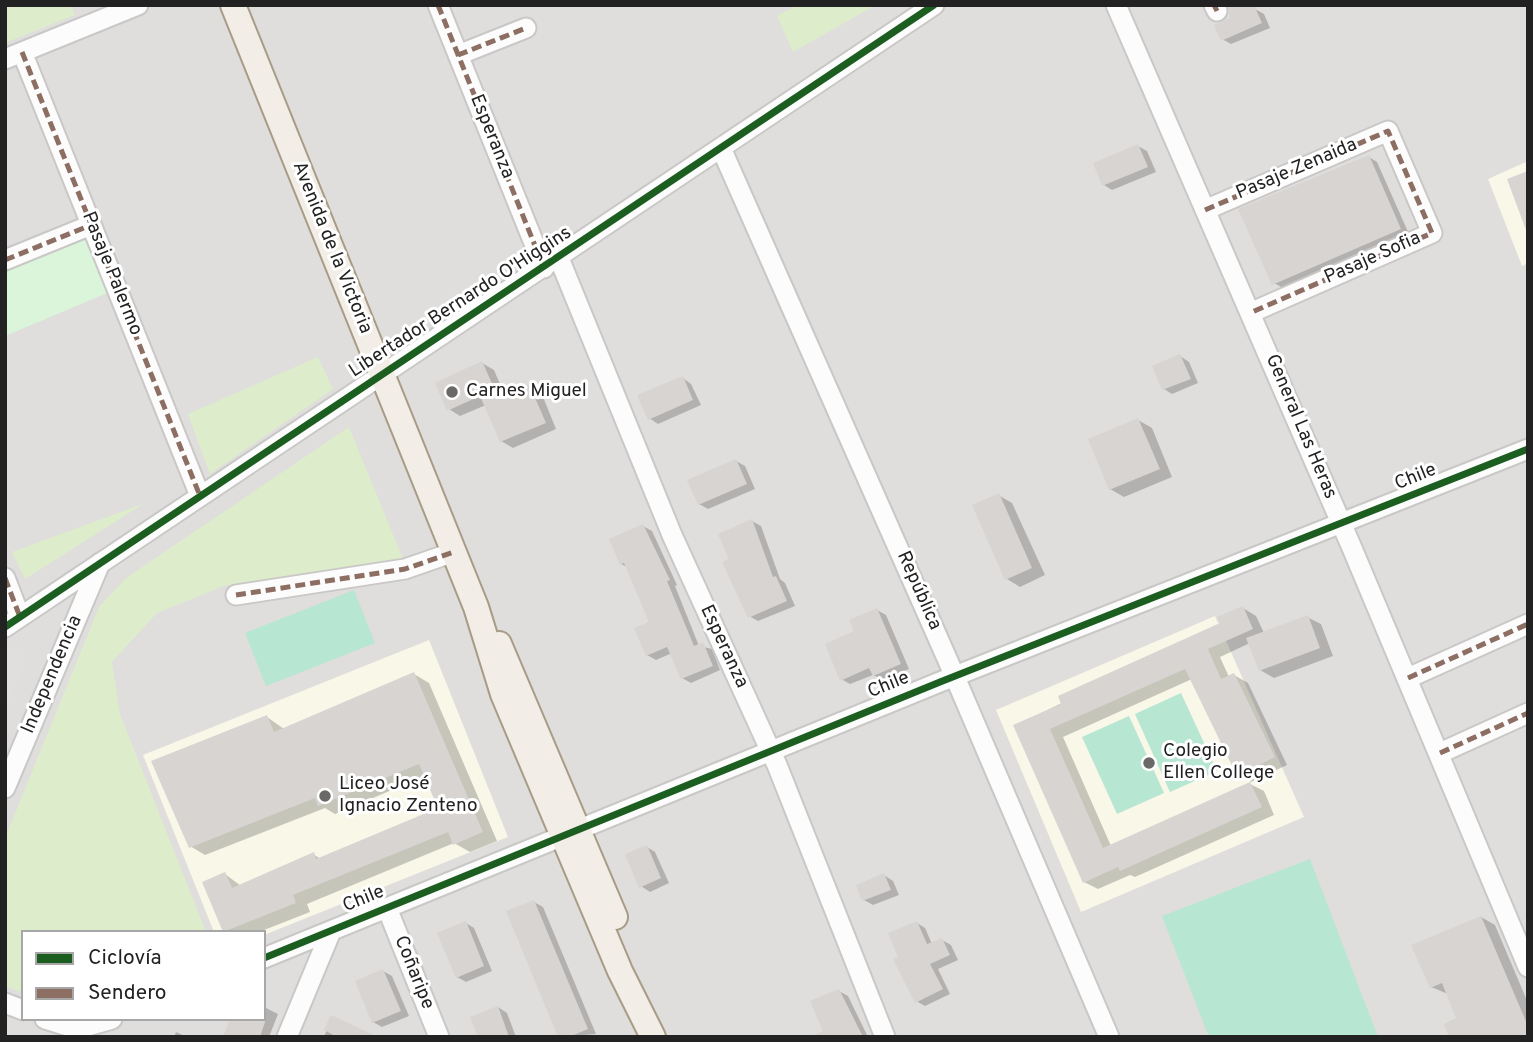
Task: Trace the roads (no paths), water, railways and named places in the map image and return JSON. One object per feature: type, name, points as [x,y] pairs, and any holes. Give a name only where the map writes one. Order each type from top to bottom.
[{"type":"main road","name":"Avenida de la Victoria","points":[[233,5],[476,607],[503,694],[571,833],[620,971],[649,1025]]},
{"type":"street","points":[[14,56],[138,5]]},
{"type":"street","name":"Esperanza","points":[[438,5],[672,535],[771,751],[885,1037]]},
{"type":"street","name":"General Las Heras","points":[[1116,5],[1408,678],[1528,967]]},
{"type":"street","name":"Libertador Bernardo O'Higgins","points":[[13,622],[552,263],[928,7]]},
{"type":"street","points":[[458,55],[526,28]]},
{"type":"street","name":"Pasaje Palermo","points":[[14,56],[91,225],[200,496]]},
{"type":"street","name":"Pasaje Zenaida","points":[[1205,210],[1388,131]]},
{"type":"street","name":"Pasaje Sofia","points":[[1250,313],[1432,233],[1388,131]]},
{"type":"street","name":"República","points":[[721,148],[955,678],[1109,1037]]},
{"type":"street","points":[[5,260],[91,225]]},
{"type":"street","name":"Chile","points":[[266,957],[771,751],[1528,449]]},
{"type":"street","points":[[236,595],[405,569],[454,552]]},
{"type":"street","name":"Independencia","points":[[5,789],[101,562]]},
{"type":"street","points":[[5,578],[13,622]]},
{"type":"street","points":[[1408,678],[1528,624]]},
{"type":"street","points":[[1440,753],[1528,713]]},
{"type":"street","name":"Coñaripe","points":[[387,908],[439,1037]]},
{"type":"street","points":[[287,1037],[331,931]]},
{"type":"street","points":[[50,1021],[69,1028],[100,1027]]},
{"type":"place","name":"Carnes Miguel","points":[[452,392]]},
{"type":"place","name":"Colegio Ellen College","points":[[1149,763]]},
{"type":"place","name":"Liceo José Ignacio Zenteno","points":[[325,796]]}]
